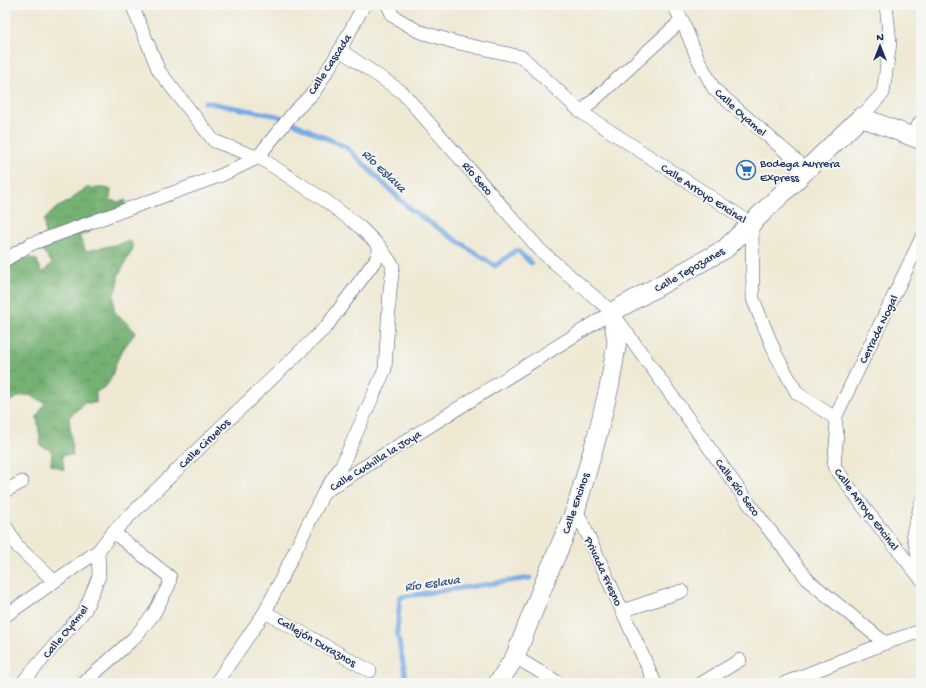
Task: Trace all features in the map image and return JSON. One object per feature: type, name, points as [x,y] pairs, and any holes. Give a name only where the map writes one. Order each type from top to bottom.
[{"type":"street","points":[[132,5],[159,71],[214,141],[258,158],[326,201],[360,227],[380,247],[393,266],[385,369],[342,465],[324,492]]},
{"type":"street","name":"Calle Cascada","points":[[258,158],[294,112],[314,92],[340,50],[364,5]]},
{"type":"street","name":"Calle Arroyo Encinal","points":[[388,5],[393,16],[418,31],[454,42],[522,57],[581,112],[752,224],[753,298],[776,355],[798,393],[835,418],[837,434],[834,466],[866,510],[921,579]]},
{"type":"street","name":"Calle Oyamel","points":[[673,5],[682,20],[697,57],[714,89],[806,169]]},
{"type":"street","name":"Calle Tepozanes","points":[[612,312],[725,250],[806,169],[861,118],[883,92],[890,43],[886,5]]},
{"type":"street","points":[[581,112],[682,20]]},
{"type":"street","name":"Río Seco","points":[[340,50],[402,92],[541,250],[612,312]]},
{"type":"street","points":[[861,118],[916,138],[921,121]]},
{"type":"street","points":[[5,260],[31,244],[222,175],[258,158]]},
{"type":"street","name":"Cerrada Nogal","points":[[835,418],[921,240]]},
{"type":"street","name":"Calle Ciruelos","points":[[5,616],[98,551],[113,532],[326,327],[377,258],[380,247]]},
{"type":"street","name":"Calle Cuchilla la Joya","points":[[216,683],[265,612],[324,492],[612,312]]},
{"type":"street","name":"Calle Encinos","points":[[498,683],[515,657],[546,576],[576,509],[599,429],[610,383],[616,342],[612,312]]},
{"type":"street","name":"Calle Río Seco","points":[[612,312],[750,505],[808,581],[886,643]]},
{"type":"street","points":[[5,491],[22,482]]},
{"type":"street","points":[[921,503],[913,533],[921,570]]},
{"type":"street","name":"Privada Fresno","points":[[576,509],[655,683]]},
{"type":"street","points":[[5,525],[18,547],[54,581]]},
{"type":"street","points":[[84,683],[134,638],[153,614],[170,585],[170,577],[113,532]]},
{"type":"street","name":"Calle Oyamel","points":[[22,683],[85,610],[99,576],[98,551]]},
{"type":"street","name":"Privada Fresno","points":[[622,611],[682,591]]},
{"type":"street","name":"Callejón Duraznos","points":[[265,612],[370,671]]},
{"type":"street","points":[[786,683],[886,643],[921,631]]},
{"type":"street","points":[[515,657],[559,683]]},
{"type":"street","points":[[702,683],[740,660]]},
{"type":"green space","points":[[87,188],[105,188],[111,190],[110,200],[118,202],[126,200],[125,208],[96,219],[90,232],[79,236],[86,251],[131,241],[133,249],[118,276],[118,286],[114,293],[114,311],[136,332],[120,355],[109,382],[102,389],[96,392],[96,403],[85,403],[69,417],[73,455],[62,455],[64,470],[51,465],[52,451],[41,446],[37,416],[45,403],[29,395],[20,396],[5,404],[5,253],[37,260],[42,273],[52,263],[37,244],[45,234],[44,220],[56,208],[70,201],[77,194]]},
{"type":"waterway","name":"Río Eslava","points":[[205,102],[278,116],[346,147],[411,210],[495,266],[517,250],[531,263]]},
{"type":"waterway","name":"Río Eslava","points":[[409,683],[406,678],[397,631],[400,597],[530,578]]},
{"type":"place","name":"Bodega Aurrera Express","points":[[746,170]]}]
